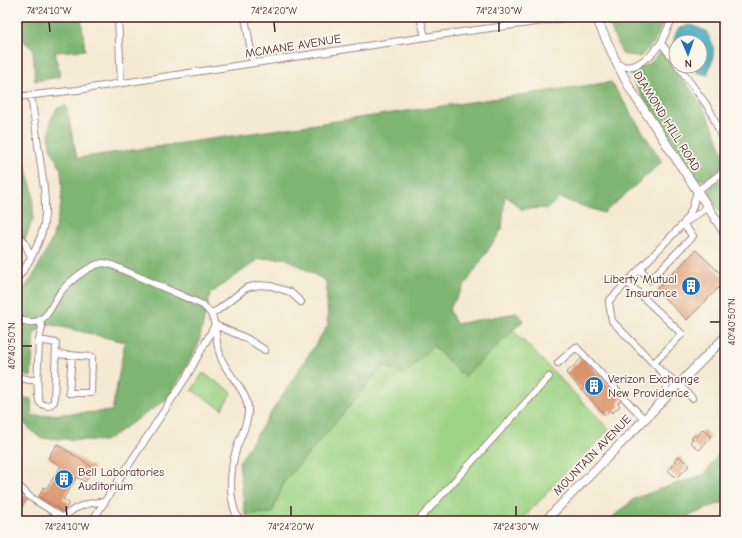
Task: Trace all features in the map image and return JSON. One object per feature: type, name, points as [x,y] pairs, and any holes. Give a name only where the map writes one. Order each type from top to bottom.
[{"type":"main road","name":"DIAMOND HILL ROAD","points":[[596,17],[617,64],[636,98],[725,233]]},
{"type":"main road","name":"MOUNTAIN AVENUE","points":[[545,521],[725,337]]},
{"type":"street","points":[[118,17],[121,83]]},
{"type":"street","points":[[245,17],[253,63]]},
{"type":"street","points":[[420,17],[425,37]]},
{"type":"street","name":"MCMANE AVENUE","points":[[17,97],[77,90],[425,37],[573,17]]},
{"type":"street","points":[[617,64],[628,66],[636,65],[650,56],[661,43],[673,17]]},
{"type":"street","points":[[661,43],[668,52]]},
{"type":"street","points":[[684,74],[711,112],[725,145]]},
{"type":"street","points":[[17,279],[39,240],[44,225],[45,198],[31,95]]},
{"type":"street","points":[[683,224],[692,209],[697,191],[725,169]]},
{"type":"street","points":[[692,398],[679,384],[662,372],[612,321],[609,301],[683,224],[708,207]]},
{"type":"street","points":[[640,269],[650,280],[692,236],[683,224]]},
{"type":"street","points":[[17,234],[24,241],[31,256]]},
{"type":"street","points":[[17,319],[36,322],[46,316],[64,288],[87,270],[102,263],[112,265],[203,305],[211,313],[214,320],[217,344],[224,364],[242,392],[248,408],[248,417],[234,458],[232,478],[233,508],[240,521]]},
{"type":"street","points":[[627,282],[682,334],[654,363]]},
{"type":"street","points":[[211,313],[218,310],[246,288],[259,285],[272,286],[290,292],[302,302]]},
{"type":"street","points":[[39,320],[42,327],[39,340],[37,380],[38,401],[41,404],[48,406],[54,402],[56,343],[39,340]]},
{"type":"street","points":[[92,521],[187,376],[215,325]]},
{"type":"street","points":[[215,325],[246,338],[265,350]]},
{"type":"street","points":[[206,342],[217,344]]},
{"type":"street","points":[[558,363],[576,347],[644,419]]},
{"type":"street","points":[[56,354],[72,355],[92,357],[91,393],[69,393],[72,355]]},
{"type":"street","points":[[662,372],[666,381],[666,397]]},
{"type":"street","points":[[17,377],[37,380]]},
{"type":"street","points":[[418,521],[549,377]]},
{"type":"street","points":[[17,484],[30,496],[66,520],[71,511],[98,502],[105,502]]},
{"type":"green space","points":[[17,17],[81,17],[85,50],[55,52],[60,77],[35,81],[33,49],[17,37]]},
{"type":"green space","points":[[606,17],[665,17],[654,43],[640,57],[622,54]]},
{"type":"green space","points":[[662,53],[665,55],[668,59],[668,74],[679,74],[702,105],[712,125],[725,158],[725,161],[719,170],[706,180],[698,179],[643,98],[632,78],[632,74],[635,70],[652,62]]},
{"type":"green space","points":[[611,82],[662,162],[604,213],[559,198],[548,208],[521,209],[505,195],[502,229],[449,309],[456,324],[516,313],[524,320],[464,377],[433,345],[405,374],[384,366],[284,482],[272,513],[245,514],[239,462],[328,325],[326,281],[285,258],[259,259],[210,294],[198,345],[169,398],[105,441],[40,438],[17,417],[17,397],[31,399],[32,416],[112,411],[125,342],[49,324],[34,333],[31,377],[17,373],[17,298],[32,278],[52,240],[61,205],[61,169],[50,147],[49,136],[51,120],[57,108],[66,106],[77,158]]},
{"type":"green space","points":[[26,166],[33,193],[33,219],[17,260],[17,167]]},
{"type":"green space","points":[[725,175],[725,220],[709,197],[709,191],[710,186]]},
{"type":"green space","points":[[513,330],[610,430],[558,481],[521,521],[250,521],[245,514],[272,513],[284,482],[384,365],[405,374],[432,345],[464,377]]},
{"type":"green space","points":[[203,373],[232,392],[222,409],[192,390]]},
{"type":"green space","points":[[725,444],[725,501],[677,521],[608,521],[634,499],[705,474]]},
{"type":"water","points":[[690,25],[706,31],[707,34],[676,34],[678,29]]},
{"type":"water","points":[[708,35],[713,50],[711,65],[708,72]]},
{"type":"building","name":"Liberty Mutual Insurance","points":[[696,250],[725,278],[725,281],[687,320],[656,290]]},
{"type":"building","name":"Verizon Exchange New Providence","points":[[583,357],[622,399],[618,403],[620,406],[612,413],[610,410],[605,415],[566,373]]},
{"type":"building","points":[[703,429],[711,437],[699,450],[690,442],[694,435],[697,437]]},
{"type":"building","name":"Bell Laboratories Auditorium","points":[[57,444],[94,468],[85,482],[77,477],[63,499],[69,503],[64,512],[39,496],[44,487],[46,489],[61,466],[48,458]]},
{"type":"building","points":[[679,456],[689,466],[676,478],[668,470]]},
{"type":"building","points":[[17,491],[28,498],[17,514]]},
{"type":"place","name":"Liberty Mutual Insurance","points":[[691,286]]},
{"type":"place","name":"Verizon Exchange New Providence","points":[[594,386]]},
{"type":"place","name":"Bell Laboratories Auditorium","points":[[64,479]]}]
